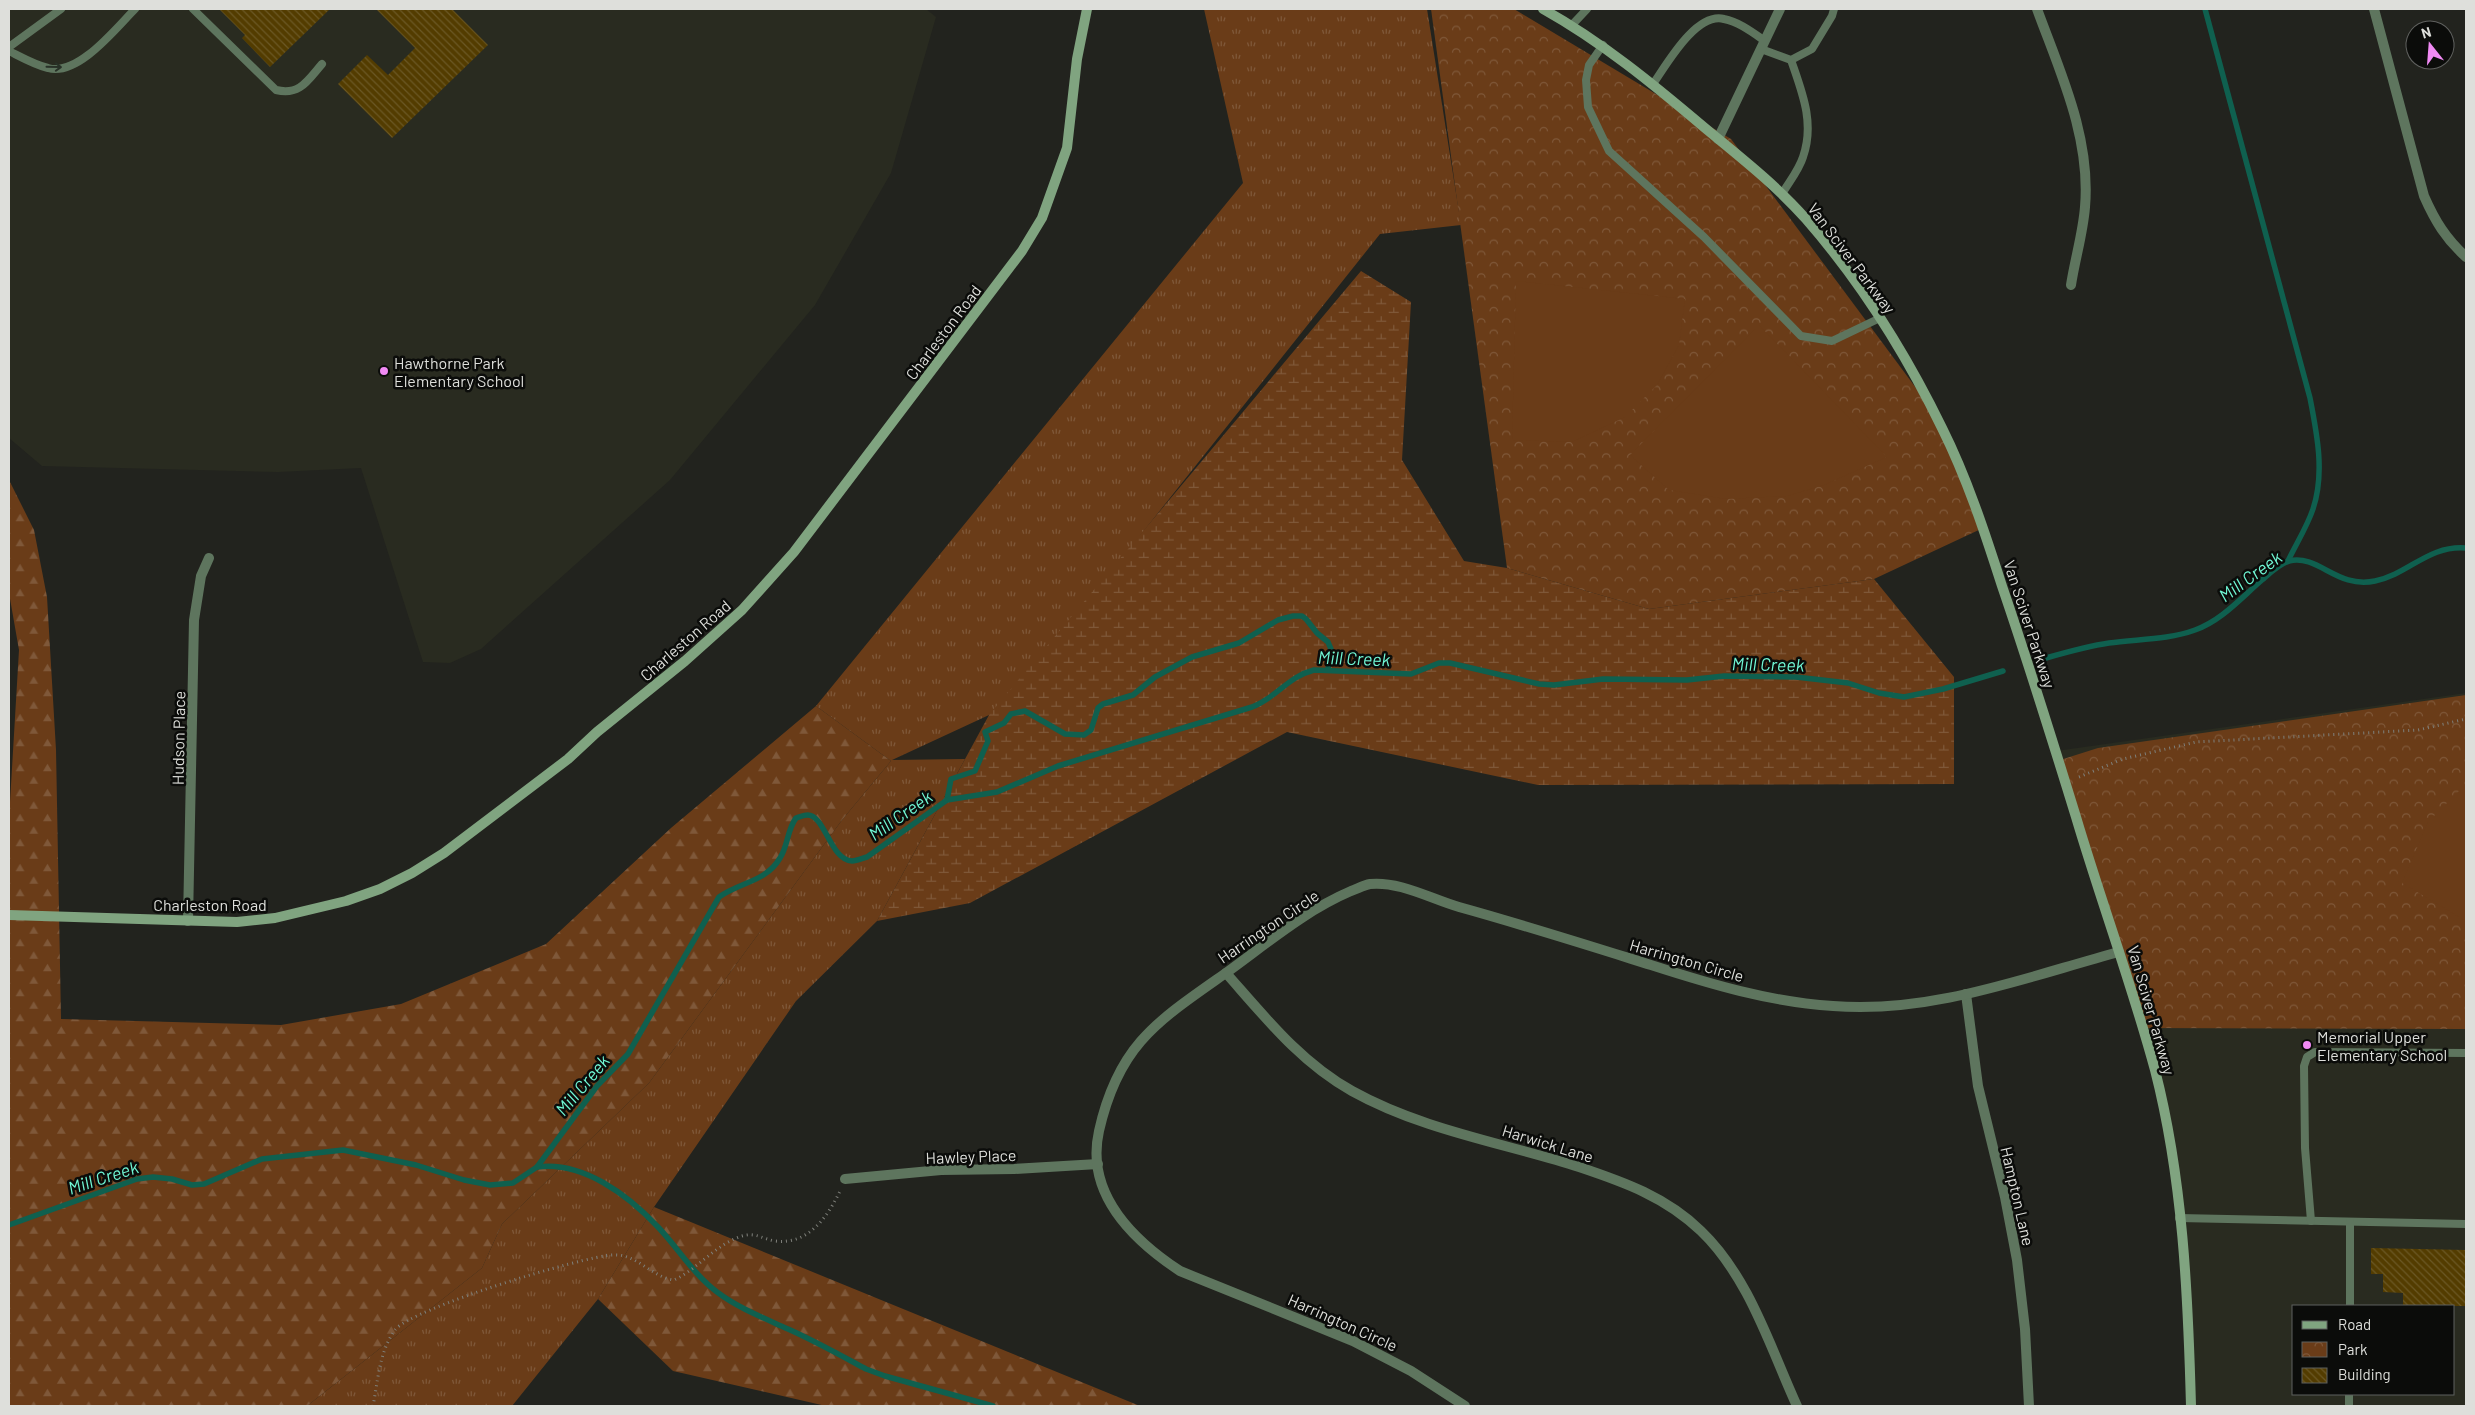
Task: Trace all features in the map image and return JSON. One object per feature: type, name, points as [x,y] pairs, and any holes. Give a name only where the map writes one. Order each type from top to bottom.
[{"type":"street","name":"Charleston Road","points":[[9,915],[238,922],[275,918],[346,901],[380,889],[412,874],[444,853],[568,759],[597,732],[685,661],[742,610],[769,582],[820,520],[999,283],[1042,218],[1067,148],[1077,59],[1087,9]]},
{"type":"street","name":"Van Sciver Parkway","points":[[1543,9],[1603,45],[1653,84],[1782,194],[1838,259],[1880,318],[1897,344],[1943,429],[1964,478],[2017,629],[2155,1070],[2173,1166],[2179,1218],[2187,1294],[2191,1406]]},
{"type":"street","points":[[1718,139],[1780,9]]},
{"type":"street","points":[[2037,9],[2075,114],[2084,160],[2085,206],[2071,285]]},
{"type":"street","points":[[2374,9],[2424,196],[2435,222],[2451,244],[2466,257]]},
{"type":"street","name":"Hudson Place","points":[[188,921],[194,620],[201,576],[209,558]]},
{"type":"street","name":"Harrington Circle","points":[[1465,1406],[1411,1371],[1353,1341],[1180,1271],[1142,1243],[1120,1219],[1106,1195],[1098,1164],[1096,1146],[1107,1102],[1129,1054],[1147,1033],[1195,994],[1301,918],[1341,895],[1368,884],[1397,886],[1455,906],[1682,976],[1772,998],[1834,1007],[1865,1007],[1927,1001],[1966,994],[2119,952]]},
{"type":"street","name":"Harwick Lane","points":[[1226,973],[1260,1013],[1291,1044],[1351,1091],[1430,1123],[1538,1153],[1635,1186],[1658,1197],[1680,1213],[1701,1231],[1721,1253],[1738,1278],[1797,1406]]},
{"type":"street","name":"Hampton Lane","points":[[1966,994],[1978,1086],[2005,1197],[2017,1260],[2025,1329],[2029,1406]]},
{"type":"street","name":"Hawley Place","points":[[846,1179],[941,1170],[1014,1169],[1098,1164]]},
{"type":"lane","points":[[9,47],[61,9]]},
{"type":"lane","points":[[9,51],[50,69],[72,66],[92,52],[135,9]]},
{"type":"lane","points":[[193,9],[276,90],[288,93],[301,87],[322,64]]},
{"type":"lane","points":[[1572,25],[1587,9]]},
{"type":"lane","points":[[1791,60],[1812,50],[1832,16],[1834,9]]},
{"type":"lane","points":[[1653,84],[1691,32],[1706,21],[1722,18],[1740,24],[1763,45],[1791,60],[1805,99],[1809,135],[1803,158],[1782,194]]},
{"type":"lane","points":[[1603,45],[1589,65],[1586,80],[1588,107],[1609,151],[1704,237],[1777,315],[1801,336],[1832,341],[1880,318]]},
{"type":"lane","points":[[2310,1221],[2305,1130],[2304,1066],[2307,1056],[2314,1052],[2466,1053]]},
{"type":"lane","points":[[2179,1218],[2466,1224]]},
{"type":"lane","points":[[2350,1222],[2350,1305]]},
{"type":"path","points":[[2066,783],[2123,759],[2196,742],[2418,730],[2466,719]]},
{"type":"path","points":[[373,1406],[382,1356],[395,1329],[411,1317],[453,1300],[571,1264],[614,1254],[646,1266],[665,1280],[674,1280],[684,1276],[741,1236],[754,1234],[775,1241],[794,1241],[811,1232],[829,1214],[846,1179]]},
{"type":"shaded area","name":"Hawthorne Park Elementary School","points":[[9,9],[926,9],[936,17],[891,173],[815,305],[670,480],[481,649],[450,663],[423,662],[361,468],[278,472],[42,466],[9,438]]},
{"type":"shaded area","name":"Memorial Upper Elementary School","points":[[2466,693],[2466,1406],[2189,1406],[2189,1320],[2164,1113],[2056,751]]},
{"type":"green space","points":[[1204,9],[1427,9],[1461,225],[1380,234],[1002,709],[892,760],[965,759],[877,921],[796,1001],[654,1207],[598,1299],[512,1406],[307,1406],[482,1268],[502,1224],[649,1083],[842,820],[891,761],[816,706],[1243,183]]},
{"type":"green space","points":[[1431,9],[1514,9],[1731,139],[1942,423],[1983,528],[1874,579],[1649,609],[1507,568]]},
{"type":"green space","points":[[1361,271],[1411,302],[1402,460],[1464,561],[1507,568],[1649,609],[1874,579],[1954,677],[1954,784],[1538,785],[1287,732],[970,903],[877,921],[989,715]]},
{"type":"green space","points":[[1516,281],[1685,299],[1679,345],[1657,385],[1625,417],[1572,442],[1512,440]]},
{"type":"green space","points":[[1759,325],[1887,457],[1824,485],[1787,496],[1726,499],[1669,490],[1630,455]]},
{"type":"green space","points":[[9,480],[34,530],[47,597],[56,750],[61,1019],[281,1025],[401,1004],[546,944],[671,828],[816,706],[891,761],[842,820],[649,1083],[502,1224],[482,1268],[307,1406],[9,1406],[9,819],[19,650],[9,593]]},
{"type":"green space","points":[[2466,695],[2466,1029],[2142,1028],[2057,761],[2098,748]]},
{"type":"green space","points":[[2466,784],[2466,921],[2402,883],[2428,822]]},
{"type":"green space","points":[[654,1207],[1140,1406],[826,1406],[673,1371],[598,1299]]},
{"type":"building","points":[[219,9],[330,9],[270,67],[242,38],[245,35]]},
{"type":"building","points":[[376,9],[452,9],[488,45],[392,138],[338,84],[367,55],[388,75],[415,48]]},
{"type":"building","points":[[2371,1248],[2466,1250],[2466,1306],[2403,1305],[2403,1293],[2383,1292],[2383,1274],[2371,1274]]},
{"type":"waterway","points":[[2205,9],[2310,398],[2315,425],[2319,453],[2317,495],[2308,522],[2288,561]]},
{"type":"waterway","name":"Mill Creek","points":[[2046,658],[2101,644],[2163,637],[2195,630],[2222,615],[2274,569],[2289,561],[2300,560],[2310,562],[2349,580],[2361,582],[2375,581],[2398,572],[2429,555],[2453,548],[2466,548]]},
{"type":"waterway","points":[[947,800],[951,779],[975,771],[988,741],[985,732],[1004,723],[1011,714],[1025,711],[1065,734],[1084,735],[1091,730],[1098,708],[1103,704],[1133,695],[1155,677],[1192,657],[1239,643],[1278,620],[1293,616],[1302,616],[1306,619],[1317,633],[1328,642],[1331,649],[1328,669]]},
{"type":"waterway","name":"Mill Creek","points":[[9,1225],[137,1179],[153,1177],[172,1179],[192,1185],[204,1184],[262,1159],[343,1150],[416,1165],[464,1180],[490,1185],[513,1183],[537,1167],[597,1086],[628,1054],[719,897],[760,877],[774,866],[783,853],[796,818],[806,815],[813,817],[819,822],[833,846],[844,859],[858,860],[867,857],[947,800],[997,792],[1058,766],[1252,707],[1269,698],[1297,677],[1314,670],[1411,674],[1439,663],[1450,663],[1539,684],[1554,685],[1603,679],[1687,680],[1724,676],[1796,677],[1848,683],[1879,693],[1904,697],[1943,689],[2003,671]]},
{"type":"waterway","points":[[537,1167],[571,1169],[588,1175],[619,1192],[658,1227],[693,1270],[725,1298],[742,1308],[808,1338],[866,1369],[993,1406]]},
{"type":"place","name":"Hawthorne Park Elementary School","points":[[384,371]]},
{"type":"place","name":"Memorial Upper Elementary School","points":[[2307,1045]]}]
